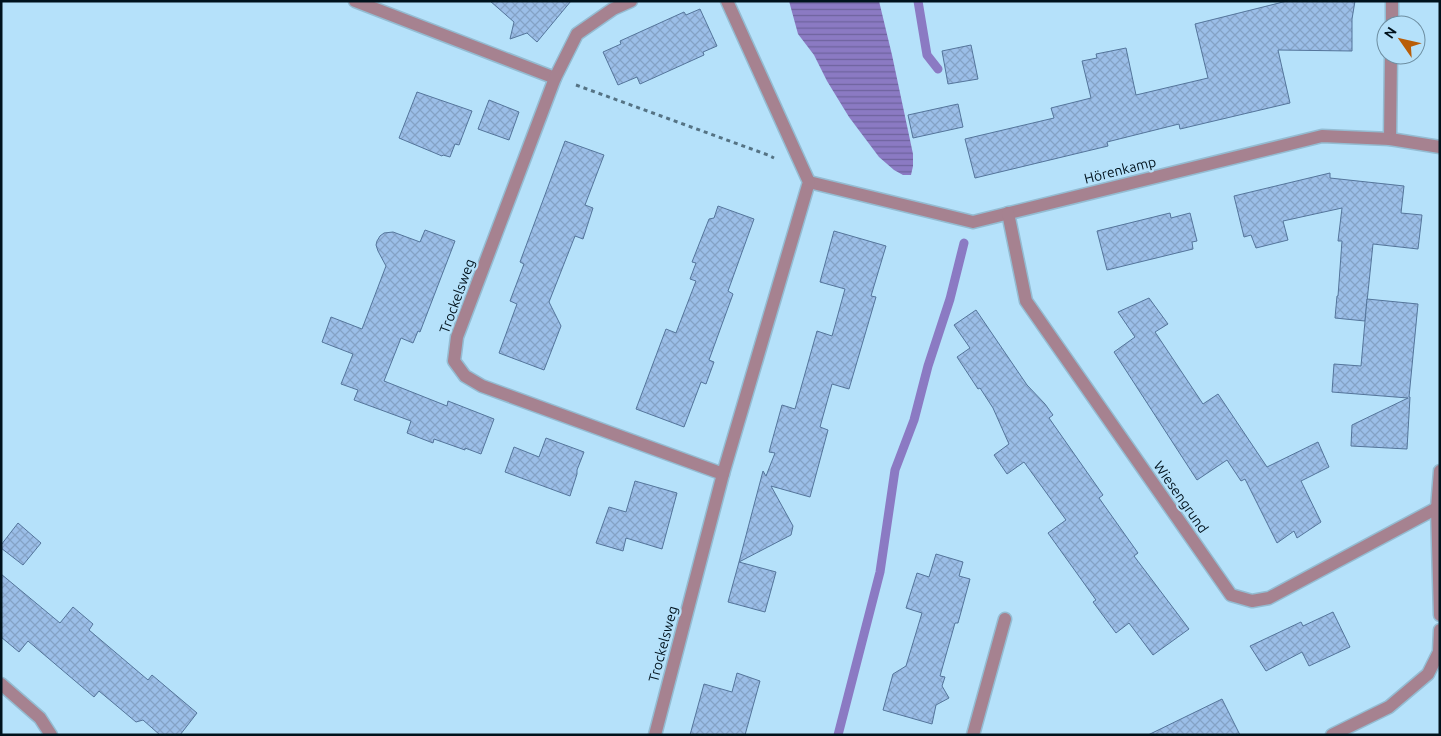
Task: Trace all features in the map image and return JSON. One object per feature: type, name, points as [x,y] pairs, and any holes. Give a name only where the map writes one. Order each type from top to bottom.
[{"type":"street","points":[[355,1],[554,78]]},
{"type":"street","name":"Trockelsweg","points":[[631,1],[613,9],[577,34],[554,78],[457,336],[454,361],[465,376],[482,386],[723,474]]},
{"type":"street","points":[[727,1],[809,182]]},
{"type":"street","points":[[1392,1],[1392,15]]},
{"type":"street","points":[[1390,139],[1391,65]]},
{"type":"street","name":"Hörenkamp","points":[[809,182],[973,222],[1322,136],[1390,139],[1440,147]]},
{"type":"street","name":"Trockelsweg","points":[[655,735],[723,474],[809,182]]},
{"type":"street","name":"Wiesengrund","points":[[1008,213],[1026,301],[1231,595],[1252,602],[1269,598],[1437,508]]},
{"type":"street","points":[[1440,471],[1437,508],[1440,615]]},
{"type":"street","points":[[973,735],[1005,619]]},
{"type":"street","points":[[1332,735],[1389,707],[1428,674],[1439,652],[1440,630]]},
{"type":"street","points":[[1,684],[40,718],[51,735]]},
{"type":"path","points":[[554,78],[768,155],[776,160]]},
{"type":"shaded area","points":[[789,1],[879,1],[913,154],[911,175],[903,175],[894,170],[879,157],[849,117],[814,55],[798,34]]},
{"type":"building","points":[[490,1],[571,1],[537,42],[527,33],[510,39],[514,22]]},
{"type":"building","points":[[1287,1],[1355,1],[1352,19],[1352,51],[1278,50],[1290,103],[1180,129],[1179,124],[1107,142],[1108,146],[975,178],[965,139],[1054,118],[1051,108],[1091,98],[1082,61],[1097,58],[1096,54],[1126,48],[1136,95],[1208,78],[1195,24]]},
{"type":"building","points":[[700,9],[717,46],[703,52],[704,55],[640,84],[637,77],[618,85],[603,52],[621,44],[620,41],[684,12],[686,15]]},
{"type":"building","points":[[971,45],[978,79],[948,84],[942,51]]},
{"type":"building","points":[[417,92],[472,111],[459,145],[455,144],[450,157],[442,156],[399,138]]},
{"type":"building","points":[[489,100],[519,112],[509,140],[478,129]]},
{"type":"building","points":[[958,104],[963,127],[913,138],[908,115]]},
{"type":"building","points":[[565,141],[604,155],[585,205],[593,208],[583,239],[575,236],[549,302],[561,326],[544,370],[499,353],[517,304],[510,301],[524,264],[520,262]]},
{"type":"building","points":[[1330,173],[1330,178],[1404,186],[1401,213],[1422,215],[1418,249],[1373,244],[1365,321],[1335,318],[1342,241],[1338,241],[1342,208],[1283,221],[1288,240],[1256,248],[1251,235],[1244,237],[1234,196]]},
{"type":"building","points":[[718,206],[754,219],[728,291],[733,294],[709,360],[714,362],[706,384],[701,382],[684,427],[636,409],[666,329],[676,333],[696,281],[690,279],[696,263],[692,262],[709,219],[714,218]]},
{"type":"building","points":[[1170,213],[1171,218],[1190,213],[1197,241],[1192,242],[1193,249],[1107,270],[1097,231]]},
{"type":"building","points":[[425,230],[455,241],[420,332],[418,331],[413,343],[401,338],[384,381],[447,406],[448,401],[494,419],[481,454],[434,439],[433,443],[407,433],[411,421],[354,400],[358,390],[341,384],[353,354],[322,342],[331,317],[362,329],[386,266],[376,245],[380,236],[384,233],[393,232],[420,242]]},
{"type":"building","points":[[834,231],[886,246],[871,296],[876,297],[849,389],[832,384],[820,427],[828,430],[810,497],[771,486],[793,526],[791,535],[739,562],[763,471],[766,476],[775,453],[769,452],[782,405],[795,409],[817,331],[832,336],[845,289],[820,282]]},
{"type":"building","points":[[1149,298],[1168,324],[1155,332],[1203,404],[1218,394],[1267,467],[1318,442],[1329,467],[1301,481],[1321,522],[1297,538],[1294,531],[1277,543],[1245,479],[1241,481],[1227,460],[1197,480],[1114,352],[1135,337],[1118,312]]},
{"type":"building","points":[[1367,299],[1418,304],[1409,397],[1407,449],[1351,446],[1352,425],[1408,398],[1332,392],[1334,364],[1361,366]]},
{"type":"building","points":[[976,310],[1027,385],[1053,415],[1049,418],[1103,495],[1099,498],[1138,553],[1134,556],[1189,629],[1153,655],[1129,623],[1116,633],[1093,602],[1096,600],[1048,533],[1066,520],[1024,462],[1007,474],[994,455],[1009,444],[993,408],[957,357],[970,348],[954,325]]},
{"type":"building","points":[[546,438],[584,452],[570,496],[505,472],[514,447],[539,457]]},
{"type":"building","points":[[635,481],[677,493],[662,549],[626,538],[623,551],[596,543],[609,507],[626,512]]},
{"type":"building","points":[[18,523],[41,543],[23,565],[1,548],[1,545]]},
{"type":"building","points":[[936,554],[963,562],[959,576],[970,579],[958,623],[955,623],[940,676],[945,677],[942,686],[949,698],[936,705],[932,724],[883,710],[893,674],[906,666],[922,613],[906,608],[917,573],[929,577]]},
{"type":"building","points":[[739,562],[776,572],[765,612],[728,602]]},
{"type":"building","points":[[1,574],[60,623],[73,607],[93,624],[89,630],[148,680],[152,675],[197,713],[180,735],[160,735],[143,720],[136,722],[99,691],[94,697],[28,641],[19,652],[1,637]]},
{"type":"building","points":[[1333,612],[1350,647],[1309,666],[1302,652],[1266,671],[1250,646],[1301,622],[1303,626]]},
{"type":"building","points":[[737,673],[760,681],[745,735],[690,735],[704,684],[732,692]]},
{"type":"building","points":[[1222,699],[1240,735],[1148,735]]},
{"type":"waterway","points":[[918,1],[927,55],[938,69]]},
{"type":"waterway","points":[[838,735],[880,572],[895,470],[914,420],[928,366],[950,299],[964,243]]}]
